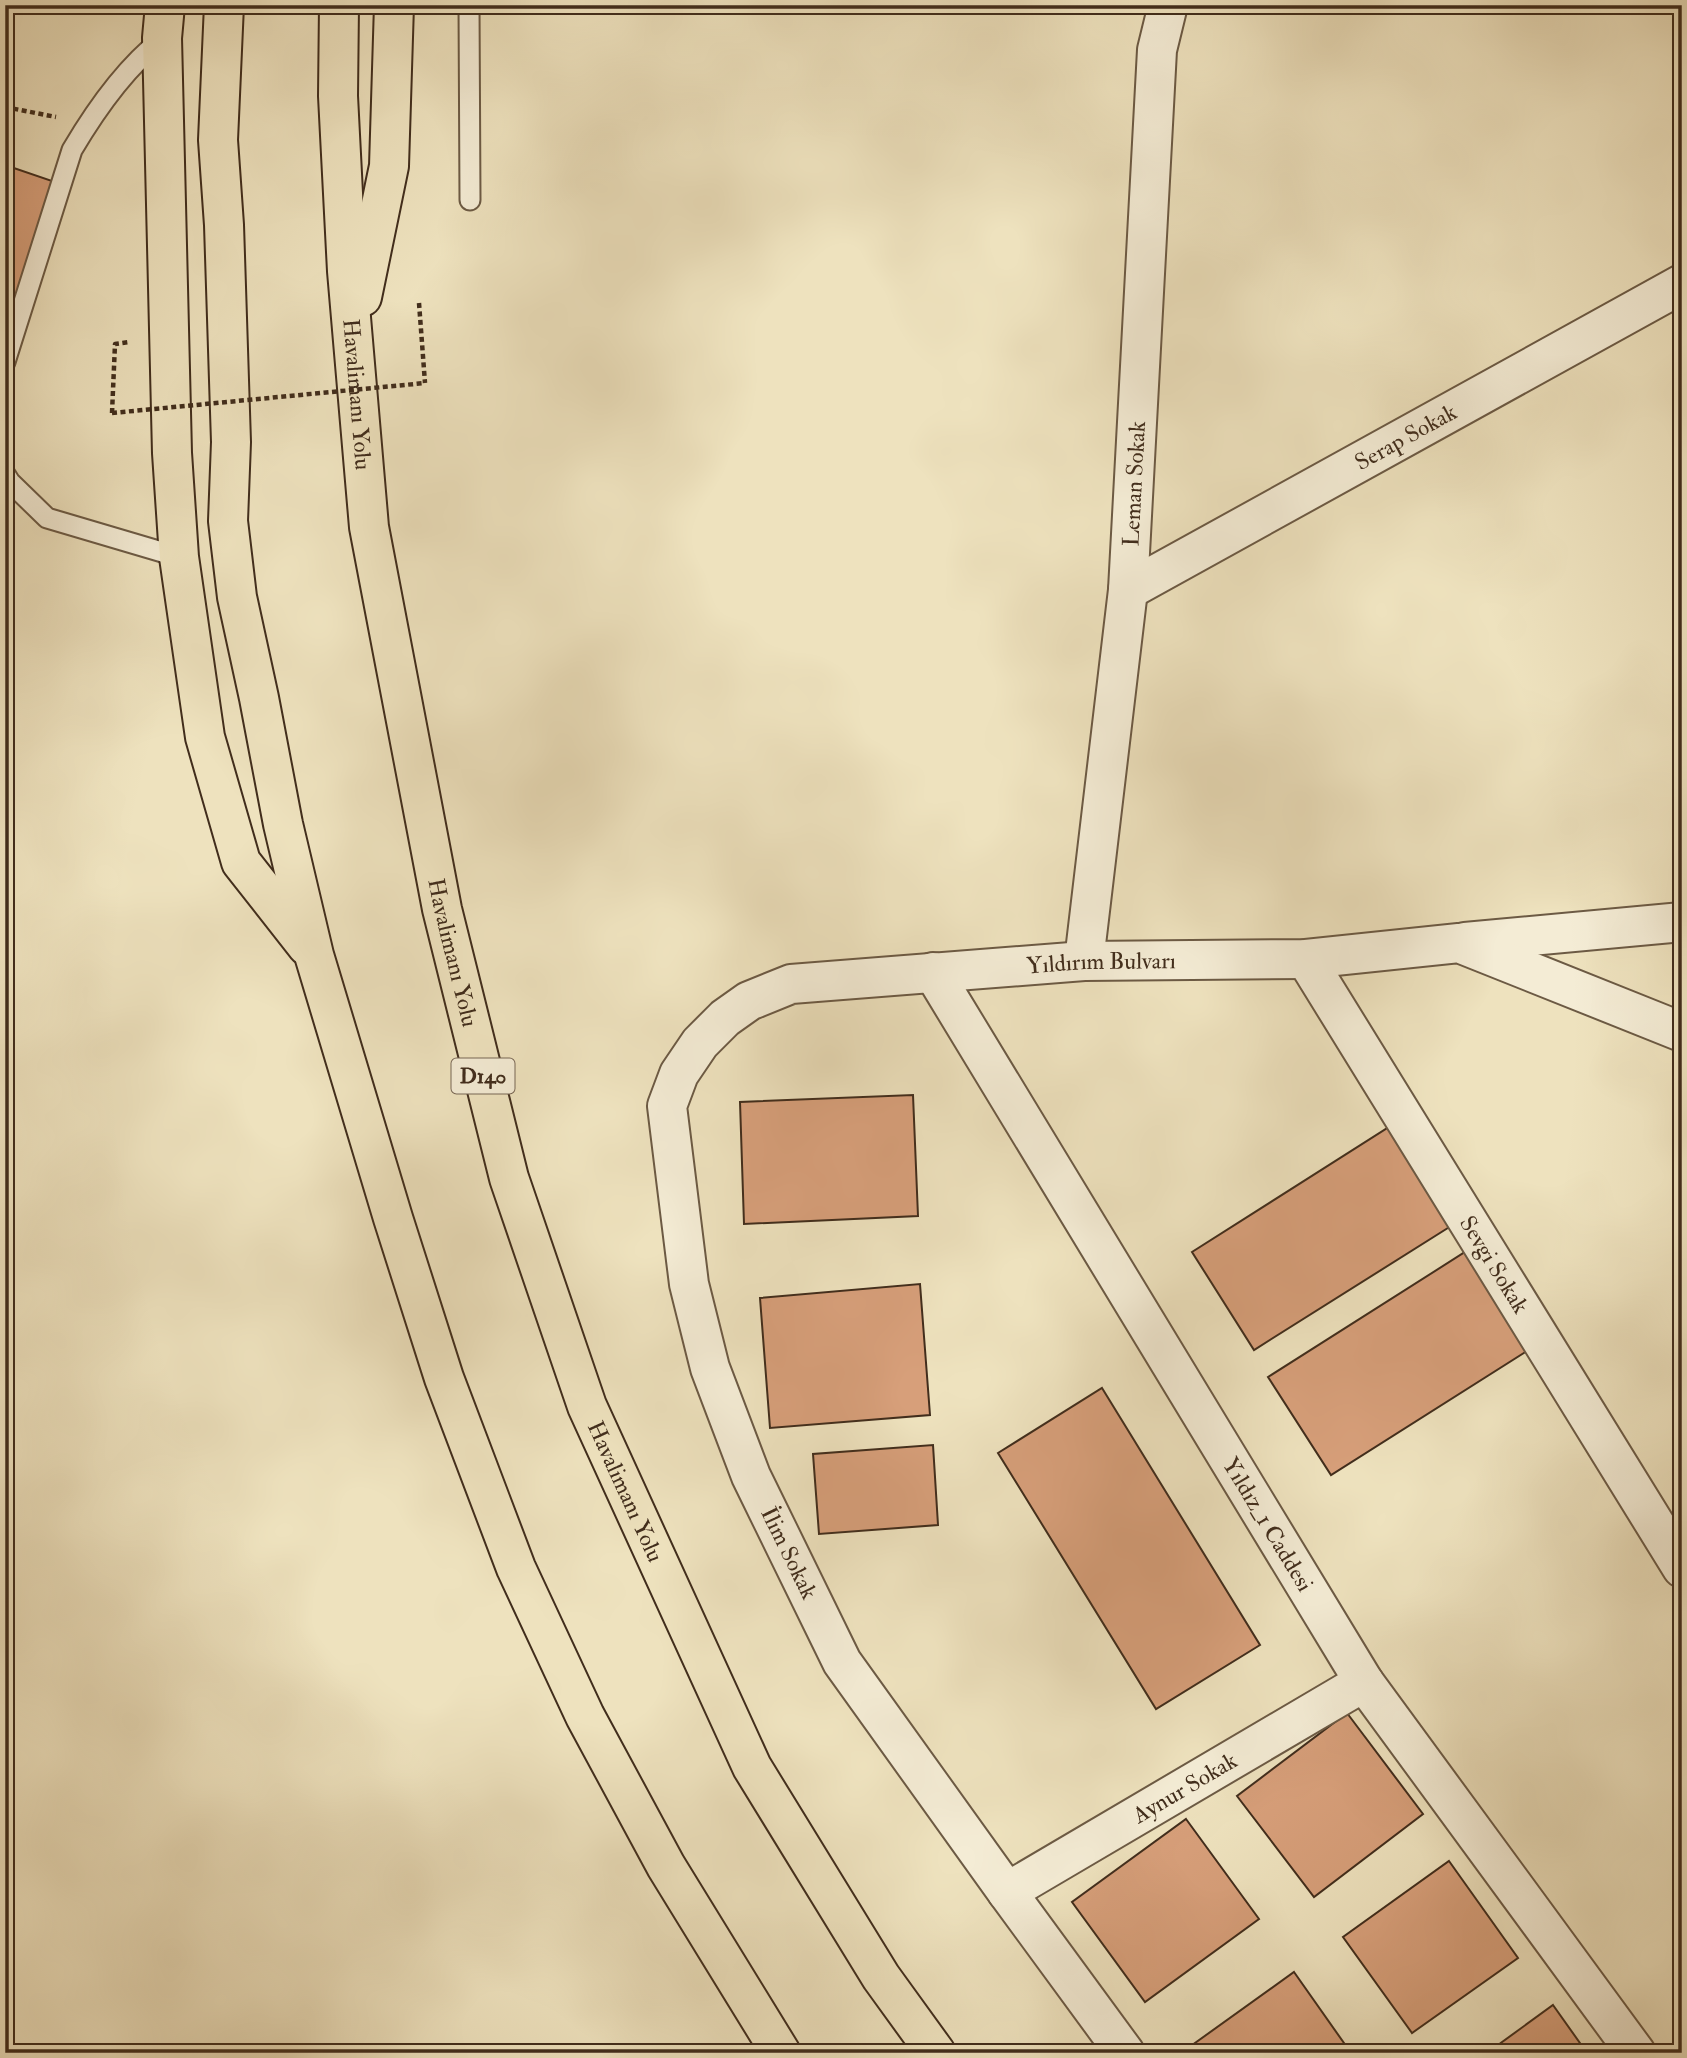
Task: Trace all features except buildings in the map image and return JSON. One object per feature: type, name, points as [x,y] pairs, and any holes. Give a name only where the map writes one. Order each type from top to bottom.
[{"type":"highway","points":[[224,5],[218,140],[224,225],[230,442],[228,522],[237,597],[314,955],[444,1378],[516,1568],[585,1716],[666,1867],[781,2053]]},
{"type":"highway","name":"Havalimanı Yolu","points":[[339,5],[338,96],[346,271],[369,527],[442,909],[509,1178],[587,1406],[752,1767],[881,1976],[936,2053]]},
{"type":"highway","points":[[352,340],[389,166],[394,5]]},
{"type":"highway","points":[[164,22],[172,453],[179,557],[205,737],[241,862],[314,955]]},
{"type":"street","name":"Leman Sokak","points":[[1084,961],[1128,590],[1157,50],[1168,5]]},
{"type":"street","name":"Serap Sokak","points":[[1128,590],[1682,284]]},
{"type":"street","name":"Yıldırım Bulvarı","points":[[749,1001],[791,984],[1084,961],[1306,959],[1682,922]]},
{"type":"street","name":"Yıldırım Bulvarı","points":[[1459,943],[1682,1032]]},
{"type":"street","name":"Sevgi Sokak","points":[[1306,959],[1682,1568]]},
{"type":"street","name":"Yıldız_1 Caddesi","points":[[933,972],[1364,1682],[1636,2053]]},
{"type":"street","name":"İlim Sokak","points":[[749,1001],[725,1018],[700,1043],[679,1074],[667,1107],[689,1284],[710,1368],[751,1476],[842,1662],[1125,2053]]},
{"type":"street","name":"Aynur Sokak","points":[[1007,1892],[1364,1682]]},
{"type":"lane","points":[[469,5],[470,200]]},
{"type":"lane","points":[[5,362],[72,150],[87,124],[143,54],[164,22]]},
{"type":"lane","points":[[5,474],[47,517],[179,557]]},
{"type":"path","points":[[5,107],[87,124]]},
{"type":"path","points":[[115,344],[112,413],[425,383],[419,303]]}]
